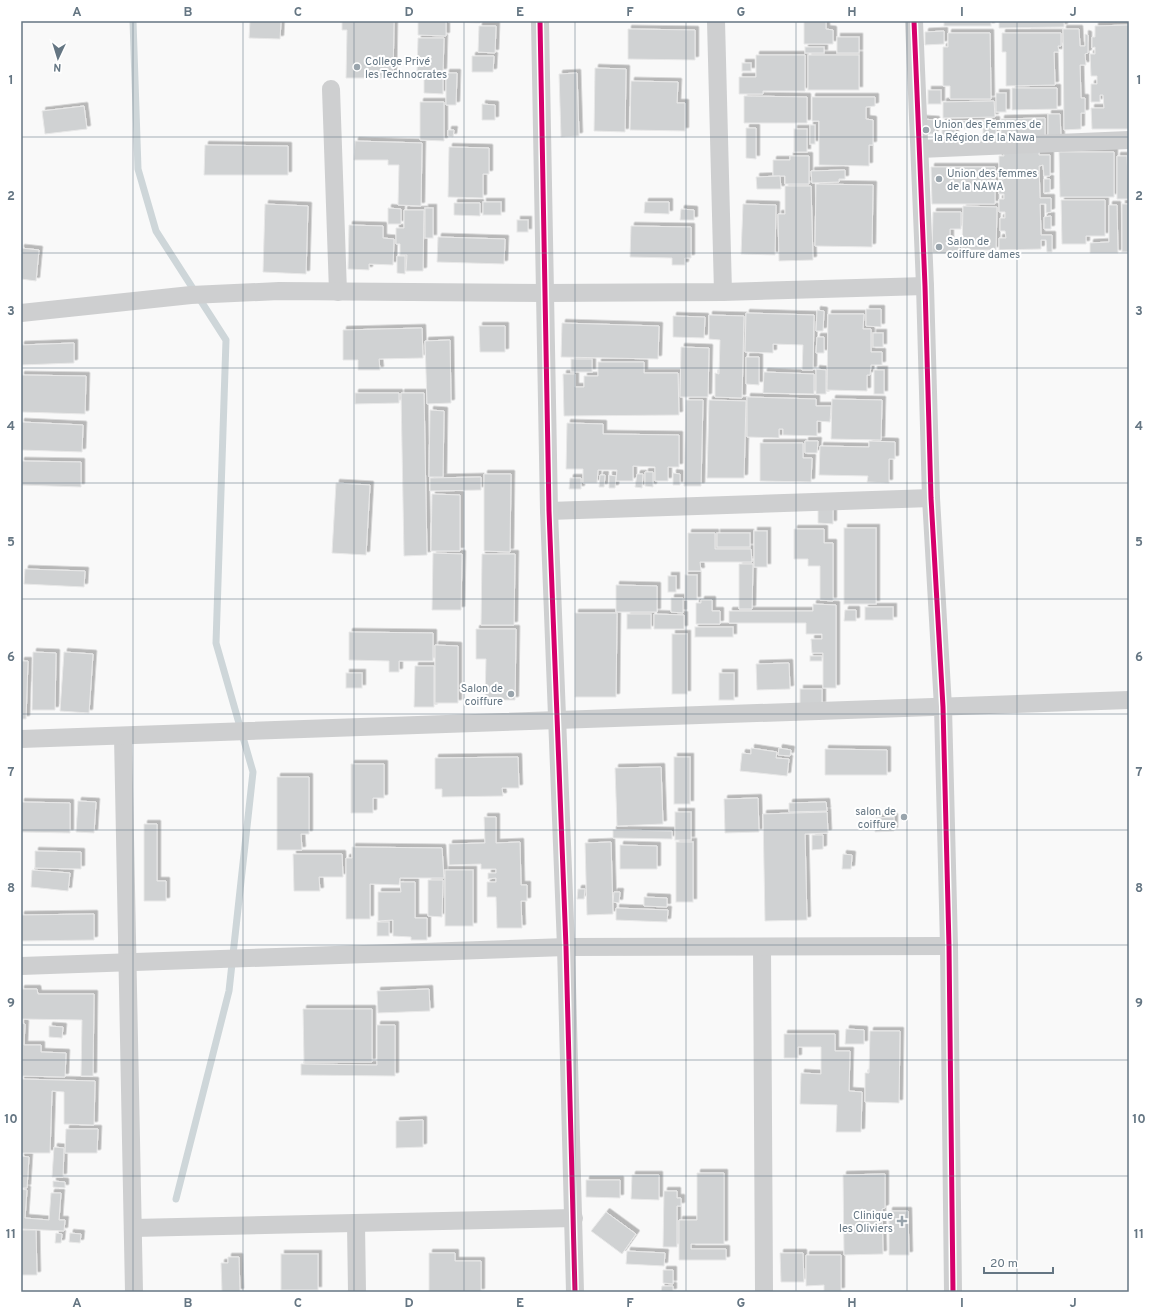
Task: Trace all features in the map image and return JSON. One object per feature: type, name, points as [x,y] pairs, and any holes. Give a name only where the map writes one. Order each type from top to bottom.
[{"type":"street","points":[[540,21],[549,511],[566,947],[575,1292]]},
{"type":"street","points":[[716,21],[723,292]]},
{"type":"street","points":[[914,21],[925,286],[931,498],[943,707],[949,946],[953,1292]]},
{"type":"street","points":[[331,89],[338,292]]},
{"type":"street","points":[[920,149],[1129,140]]},
{"type":"street","points":[[21,313],[192,294],[279,291],[544,293],[723,292],[925,286]]},
{"type":"street","points":[[549,511],[931,498]]},
{"type":"street","points":[[21,740],[1129,700]]},
{"type":"street","points":[[123,736],[126,963],[134,1292]]},
{"type":"street","points":[[21,966],[566,947],[949,946]]},
{"type":"street","points":[[762,947],[764,1292]]},
{"type":"street","points":[[133,1228],[574,1218]]},
{"type":"street","points":[[356,1224],[357,1292]]},
{"type":"building","points":[[250,21],[281,21],[280,39],[249,38]]},
{"type":"building","points":[[342,21],[394,21],[393,78],[346,78],[347,30],[342,30]]},
{"type":"building","points":[[418,21],[446,21],[446,36],[418,35]]},
{"type":"building","points":[[480,21],[480,23],[448,22]]},
{"type":"building","points":[[804,21],[826,21],[826,29],[833,30],[833,44],[804,44]]},
{"type":"building","points":[[944,21],[991,21],[991,26],[944,26]]},
{"type":"building","points":[[999,21],[1064,21],[1064,27],[999,28]]},
{"type":"building","points":[[1129,25],[1129,129],[1092,129],[1091,108],[1104,108],[1103,95],[1100,95],[1100,102],[1091,102],[1091,84],[1097,84],[1097,76],[1091,76],[1090,54],[1095,54],[1095,47],[1092,48],[1092,37],[1095,37],[1095,26]]},
{"type":"building","points":[[479,26],[496,26],[495,53],[478,52]]},
{"type":"building","points":[[628,29],[695,30],[695,60],[628,59]]},
{"type":"building","points":[[1063,29],[1079,29],[1080,46],[1085,46],[1085,34],[1088,35],[1088,53],[1085,54],[1086,65],[1080,65],[1081,98],[1085,98],[1085,113],[1081,113],[1081,129],[1064,130]]},
{"type":"building","points":[[944,31],[944,44],[925,45],[925,32]]},
{"type":"building","points":[[948,33],[990,33],[991,99],[950,99],[950,86],[943,86],[943,47],[948,47]]},
{"type":"building","points":[[1002,33],[1061,33],[1061,46],[1058,46],[1059,52],[1054,52],[1055,85],[1006,86],[1006,52],[1002,52]]},
{"type":"building","points":[[837,37],[859,37],[859,53],[837,53]]},
{"type":"building","points":[[418,38],[444,38],[443,72],[417,72]]},
{"type":"building","points":[[805,47],[824,47],[824,53],[805,53]]},
{"type":"building","points":[[756,55],[805,55],[805,91],[763,91],[763,94],[739,94],[739,77],[756,77]]},
{"type":"building","points":[[808,55],[859,55],[859,90],[808,90]]},
{"type":"building","points":[[472,56],[494,56],[493,72],[472,72]]},
{"type":"building","points":[[742,63],[751,63],[751,71],[742,71]]},
{"type":"building","points":[[595,68],[626,69],[625,132],[594,131]]},
{"type":"building","points":[[446,73],[457,73],[456,105],[446,105]]},
{"type":"building","points":[[577,73],[579,136],[561,137],[559,74]]},
{"type":"building","points":[[424,75],[443,76],[443,94],[424,93]]},
{"type":"building","points":[[631,81],[678,82],[677,103],[685,103],[685,131],[630,130]]},
{"type":"building","points":[[1012,88],[1057,88],[1057,109],[1012,110]]},
{"type":"building","points":[[928,90],[941,90],[941,104],[928,104]]},
{"type":"building","points":[[996,93],[1006,93],[1006,112],[996,112]]},
{"type":"building","points":[[744,96],[807,97],[807,123],[744,123]]},
{"type":"building","points":[[812,97],[875,97],[875,106],[866,107],[866,119],[873,120],[873,145],[869,145],[869,166],[819,165],[819,121],[812,121]]},
{"type":"building","points":[[994,101],[995,117],[943,118],[943,102]]},
{"type":"building","points":[[420,102],[444,102],[444,141],[420,140]]},
{"type":"building","points":[[482,104],[495,105],[495,120],[482,120]]},
{"type":"building","points":[[84,106],[87,129],[45,134],[42,111]]},
{"type":"building","points":[[1048,114],[1060,114],[1061,138],[1048,138]]},
{"type":"building","points":[[1045,118],[1045,138],[1001,139],[1001,119]]},
{"type":"building","points":[[922,119],[936,120],[935,134],[922,134]]},
{"type":"building","points":[[996,120],[996,134],[983,135],[983,128],[955,129],[955,135],[942,135],[942,121]]},
{"type":"building","points":[[810,125],[815,125],[815,144],[810,144]]},
{"type":"building","points":[[746,128],[756,128],[756,159],[746,158]]},
{"type":"building","points":[[794,129],[807,129],[807,152],[794,152]]},
{"type":"building","points":[[448,130],[454,130],[453,137],[448,136]]},
{"type":"building","points":[[355,141],[422,143],[421,206],[398,205],[399,165],[388,165],[388,160],[354,160]]},
{"type":"building","points":[[205,145],[288,146],[288,175],[204,175]]},
{"type":"building","points":[[449,147],[489,148],[489,174],[483,174],[483,198],[448,197]]},
{"type":"building","points":[[1129,149],[1129,180],[1128,180]]},
{"type":"building","points":[[1039,150],[1039,155],[1050,155],[1050,176],[1044,176],[1043,165],[1039,166],[1040,198],[1051,198],[1051,212],[1046,213],[1046,204],[1040,204],[1041,235],[1052,235],[1052,252],[1047,252],[1046,240],[1041,240],[1041,249],[999,250],[999,238],[1006,238],[1005,231],[1000,231],[1000,218],[1005,218],[1005,212],[999,212],[999,199],[1004,199],[1004,194],[999,194],[999,179],[1004,179],[1004,173],[999,174],[999,156],[1004,156],[1003,151]]},
{"type":"building","points":[[1059,152],[1114,152],[1114,197],[1060,197]]},
{"type":"building","points":[[790,156],[809,156],[809,184],[785,184],[785,176],[773,176],[773,160],[790,160]]},
{"type":"building","points":[[1117,156],[1127,156],[1129,199],[1117,199]]},
{"type":"building","points":[[931,167],[995,167],[995,204],[932,204]]},
{"type":"building","points":[[845,170],[845,179],[839,179],[839,182],[812,183],[811,171]]},
{"type":"building","points":[[780,176],[781,189],[757,189],[756,177]]},
{"type":"building","points":[[1044,179],[1050,179],[1050,192],[1044,193]]},
{"type":"building","points":[[816,184],[873,185],[872,247],[815,246]]},
{"type":"building","points":[[785,186],[811,186],[813,260],[779,261],[778,214],[785,214]]},
{"type":"building","points":[[1061,200],[1105,200],[1105,236],[1086,236],[1086,244],[1062,244]]},
{"type":"building","points":[[483,202],[501,202],[501,215],[483,215]]},
{"type":"building","points":[[645,202],[669,202],[669,214],[644,213]]},
{"type":"building","points":[[454,203],[480,203],[480,216],[454,215]]},
{"type":"building","points":[[265,204],[308,206],[306,274],[263,272]]},
{"type":"building","points":[[743,204],[776,205],[775,255],[741,254]]},
{"type":"building","points":[[1122,204],[1129,204],[1129,252],[1122,252]]},
{"type":"building","points":[[1109,205],[1117,205],[1118,253],[1090,253],[1090,243],[1109,242]]},
{"type":"building","points":[[963,206],[997,207],[996,250],[962,250]]},
{"type":"building","points":[[388,208],[401,209],[401,224],[388,224]]},
{"type":"building","points":[[425,208],[433,208],[433,238],[425,238]]},
{"type":"building","points":[[681,209],[694,210],[694,220],[680,220]]},
{"type":"building","points":[[404,210],[424,210],[423,271],[406,271],[407,255],[400,255],[400,244],[396,244],[396,228],[404,228]]},
{"type":"building","points":[[933,212],[961,212],[961,229],[950,229],[950,242],[959,242],[959,254],[932,253]]},
{"type":"building","points":[[1051,216],[1051,229],[1044,229],[1044,217]]},
{"type":"building","points":[[517,220],[528,220],[528,232],[517,232]]},
{"type":"building","points":[[349,225],[383,226],[383,238],[394,239],[393,265],[369,264],[369,270],[348,269]]},
{"type":"building","points":[[631,226],[691,227],[691,258],[685,258],[685,265],[672,265],[672,258],[630,257]]},
{"type":"building","points":[[438,237],[505,239],[504,264],[437,262]]},
{"type":"building","points":[[21,248],[39,250],[36,281],[21,279]]},
{"type":"building","points":[[397,256],[405,256],[405,274],[397,273]]},
{"type":"building","points":[[866,309],[881,309],[881,327],[866,326]]},
{"type":"building","points":[[817,310],[824,311],[823,331],[816,331]]},
{"type":"building","points":[[746,313],[814,315],[813,370],[802,370],[803,345],[773,344],[773,353],[745,352]]},
{"type":"building","points":[[828,314],[864,314],[863,329],[871,329],[871,352],[882,352],[882,365],[871,365],[870,375],[867,375],[867,391],[827,390]]},
{"type":"building","points":[[709,315],[744,316],[742,398],[715,397],[715,373],[719,374],[720,340],[709,339]]},
{"type":"building","points":[[673,316],[705,317],[704,338],[673,337]]},
{"type":"building","points":[[562,323],[659,326],[658,359],[561,357]]},
{"type":"building","points":[[479,326],[505,326],[505,352],[480,352]]},
{"type":"building","points":[[422,328],[423,358],[379,359],[380,370],[358,370],[358,360],[343,360],[343,330]]},
{"type":"building","points":[[873,333],[883,333],[883,347],[873,347]]},
{"type":"building","points":[[817,337],[824,337],[824,353],[816,353]]},
{"type":"building","points":[[450,340],[451,403],[427,404],[425,341]]},
{"type":"building","points":[[74,343],[74,363],[21,365],[21,345]]},
{"type":"building","points":[[681,347],[709,348],[708,397],[680,397]]},
{"type":"building","points":[[746,357],[759,357],[759,385],[746,384]]},
{"type":"building","points":[[571,359],[592,359],[592,372],[571,372]]},
{"type":"building","points":[[598,362],[644,362],[644,373],[678,373],[679,415],[564,416],[563,374],[575,374],[575,387],[584,387],[584,376],[598,376]]},
{"type":"building","points":[[816,369],[826,370],[826,394],[816,394]]},
{"type":"building","points":[[874,370],[884,370],[884,394],[874,394]]},
{"type":"building","points":[[764,372],[814,374],[814,394],[763,393]]},
{"type":"building","points":[[21,375],[86,376],[85,414],[21,412]]},
{"type":"building","points":[[355,393],[399,393],[399,403],[355,404]]},
{"type":"building","points":[[401,393],[424,393],[427,555],[404,556]]},
{"type":"building","points":[[747,397],[816,399],[816,406],[831,406],[830,422],[817,421],[817,436],[783,435],[783,429],[779,429],[779,438],[747,437]]},
{"type":"building","points":[[832,399],[882,400],[881,440],[831,439]]},
{"type":"building","points":[[686,400],[703,400],[701,486],[684,486]]},
{"type":"building","points":[[709,400],[746,401],[744,478],[707,478]]},
{"type":"building","points":[[430,410],[444,411],[443,477],[429,477]]},
{"type":"building","points":[[21,422],[83,425],[82,452],[21,450]]},
{"type":"building","points":[[567,423],[603,424],[603,434],[679,435],[679,467],[668,467],[668,481],[655,481],[655,467],[633,466],[633,481],[616,481],[617,470],[598,470],[597,483],[583,483],[583,469],[566,469]]},
{"type":"building","points":[[805,441],[818,441],[817,453],[805,453]]},
{"type":"building","points":[[869,441],[895,442],[895,459],[889,459],[889,483],[867,482],[868,476],[819,475],[820,446],[869,447]]},
{"type":"building","points":[[760,443],[803,443],[803,458],[812,458],[811,482],[760,481]]},
{"type":"building","points":[[21,461],[81,462],[81,487],[21,485]]},
{"type":"building","points":[[645,472],[653,472],[653,487],[645,486]]},
{"type":"building","points":[[673,473],[680,474],[680,485],[673,485]]},
{"type":"building","points":[[484,474],[511,474],[510,552],[484,551]]},
{"type":"building","points":[[637,474],[643,474],[642,488],[635,487]]},
{"type":"building","points":[[600,475],[605,475],[604,487],[599,487]]},
{"type":"building","points":[[609,475],[616,476],[615,488],[609,488]]},
{"type":"building","points":[[481,477],[481,490],[430,491],[430,478]]},
{"type":"building","points":[[570,478],[581,478],[581,489],[569,489]]},
{"type":"building","points":[[336,483],[370,485],[366,555],[332,553]]},
{"type":"building","points":[[432,494],[460,495],[460,551],[431,551]]},
{"type":"building","points":[[818,509],[833,509],[833,524],[818,523]]},
{"type":"building","points":[[844,528],[876,528],[876,604],[844,604]]},
{"type":"building","points":[[794,529],[824,529],[824,543],[833,543],[833,601],[820,600],[820,566],[808,566],[808,559],[794,559]]},
{"type":"building","points":[[754,531],[767,531],[767,567],[754,567]]},
{"type":"building","points":[[688,533],[715,533],[715,549],[751,549],[752,562],[700,562],[701,571],[688,571]]},
{"type":"building","points":[[717,533],[750,533],[750,547],[717,547]]},
{"type":"building","points":[[433,553],[462,554],[461,610],[432,610]]},
{"type":"building","points":[[482,554],[515,554],[514,625],[481,625]]},
{"type":"building","points":[[739,564],[753,564],[752,609],[739,609]]},
{"type":"building","points":[[25,569],[85,571],[84,587],[24,584]]},
{"type":"building","points":[[685,575],[697,575],[697,600],[685,600]]},
{"type":"building","points":[[668,576],[676,576],[676,592],[668,592]]},
{"type":"building","points":[[616,585],[657,586],[657,612],[616,612]]},
{"type":"building","points":[[671,598],[683,598],[683,613],[671,612]]},
{"type":"building","points":[[701,600],[712,600],[712,611],[720,611],[720,624],[696,624],[696,603],[701,603]]},
{"type":"building","points":[[813,604],[836,605],[836,688],[823,688],[823,653],[812,653],[811,639],[822,639],[822,634],[806,634],[806,623],[729,623],[729,611],[813,611]]},
{"type":"building","points":[[865,607],[893,607],[893,620],[865,620]]},
{"type":"building","points":[[845,610],[856,610],[856,621],[844,621]]},
{"type":"building","points":[[575,613],[617,613],[616,697],[575,697]]},
{"type":"building","points":[[627,614],[651,614],[651,629],[627,629]]},
{"type":"building","points":[[654,614],[684,615],[684,629],[654,629]]},
{"type":"building","points":[[695,627],[733,627],[733,637],[695,637]]},
{"type":"building","points":[[476,629],[516,629],[515,700],[485,700],[486,659],[476,659]]},
{"type":"building","points":[[349,632],[433,633],[433,661],[399,661],[399,672],[389,672],[389,661],[349,660]]},
{"type":"building","points":[[672,634],[687,634],[687,694],[672,694]]},
{"type":"building","points":[[435,645],[458,646],[458,703],[435,703]]},
{"type":"building","points":[[33,652],[56,653],[55,710],[32,710]]},
{"type":"building","points":[[64,652],[93,654],[89,713],[60,711]]},
{"type":"building","points":[[810,656],[822,656],[822,661],[810,661]]},
{"type":"building","points":[[21,661],[28,661],[26,719],[21,719]]},
{"type":"building","points":[[789,663],[790,689],[757,690],[756,664]]},
{"type":"building","points":[[415,666],[434,666],[434,707],[414,707]]},
{"type":"building","points":[[346,673],[362,673],[362,688],[346,688]]},
{"type":"building","points":[[719,673],[734,673],[734,700],[719,700]]},
{"type":"building","points":[[800,689],[822,689],[822,705],[800,705]]},
{"type":"building","points":[[751,748],[777,752],[776,758],[789,759],[787,776],[740,771],[742,753],[751,754]]},
{"type":"building","points":[[779,748],[791,750],[790,756],[778,755]]},
{"type":"building","points":[[825,749],[887,750],[887,775],[825,775]]},
{"type":"building","points":[[518,757],[519,788],[502,788],[503,796],[442,797],[442,789],[435,789],[435,758]]},
{"type":"building","points":[[674,757],[690,757],[690,804],[674,804]]},
{"type":"building","points":[[351,764],[384,764],[384,798],[373,798],[373,813],[351,813]]},
{"type":"building","points":[[661,767],[663,824],[617,826],[615,768]]},
{"type":"building","points":[[277,777],[309,777],[309,834],[301,834],[302,850],[277,850]]},
{"type":"building","points":[[758,798],[759,832],[725,833],[724,799]]},
{"type":"building","points":[[78,801],[96,802],[94,833],[76,832]]},
{"type":"building","points":[[21,802],[70,803],[70,833],[21,832]]},
{"type":"building","points":[[826,802],[827,811],[789,812],[789,803]]},
{"type":"building","points":[[675,812],[691,812],[691,840],[675,840]]},
{"type":"building","points":[[827,812],[828,833],[805,834],[807,920],[765,921],[763,814]]},
{"type":"building","points":[[484,817],[496,817],[496,843],[520,842],[521,885],[527,885],[527,901],[521,901],[522,928],[497,928],[496,897],[487,897],[487,882],[496,882],[496,878],[488,879],[488,873],[496,873],[496,869],[481,869],[481,864],[449,865],[449,844],[485,843]]},
{"type":"building","points":[[894,817],[894,831],[875,832],[875,818]]},
{"type":"building","points":[[144,824],[157,824],[157,881],[166,881],[166,901],[144,901]]},
{"type":"building","points":[[613,830],[672,831],[672,839],[613,838]]},
{"type":"building","points":[[812,835],[823,835],[823,849],[812,850]]},
{"type":"building","points":[[611,842],[613,914],[587,915],[585,843]]},
{"type":"building","points":[[676,842],[693,842],[693,902],[676,902]]},
{"type":"building","points":[[620,845],[657,846],[657,869],[620,869]]},
{"type":"building","points":[[352,847],[442,848],[444,878],[400,878],[399,885],[370,884],[370,919],[346,919],[346,858],[352,858]]},
{"type":"building","points":[[35,851],[81,852],[81,869],[35,868]]},
{"type":"building","points":[[293,854],[342,854],[343,877],[319,877],[320,891],[294,891]]},
{"type":"building","points":[[843,854],[852,855],[851,869],[842,869]]},
{"type":"building","points":[[32,870],[70,873],[68,891],[31,887]]},
{"type":"building","points":[[445,870],[473,870],[473,926],[445,926]]},
{"type":"building","points":[[428,880],[443,880],[442,917],[428,916]]},
{"type":"building","points":[[400,882],[415,882],[415,918],[427,918],[427,940],[411,940],[411,937],[393,936],[393,920],[378,921],[378,892],[401,892]]},
{"type":"building","points":[[578,889],[585,889],[584,899],[577,899]]},
{"type":"building","points":[[614,892],[620,892],[619,903],[613,902]]},
{"type":"building","points":[[644,897],[667,898],[667,907],[644,906]]},
{"type":"building","points":[[616,908],[668,910],[667,922],[616,920]]},
{"type":"building","points":[[94,914],[94,940],[21,941],[21,915]]},
{"type":"building","points":[[377,922],[389,922],[389,936],[377,936]]},
{"type":"building","points":[[21,989],[37,989],[38,994],[94,994],[93,1076],[81,1076],[82,1020],[21,1019]]},
{"type":"building","points":[[429,989],[430,1011],[378,1013],[377,991]]},
{"type":"building","points":[[303,1009],[372,1009],[372,1062],[304,1062]]},
{"type":"building","points":[[21,1023],[25,1024],[24,1045],[41,1045],[41,1052],[66,1053],[65,1077],[21,1076]]},
{"type":"building","points":[[377,1025],[395,1025],[395,1076],[301,1075],[301,1064],[377,1065]]},
{"type":"building","points":[[49,1026],[63,1027],[62,1038],[49,1037]]},
{"type":"building","points":[[846,1029],[864,1030],[864,1044],[845,1044]]},
{"type":"building","points":[[870,1031],[900,1031],[899,1103],[865,1102],[865,1073],[869,1073]]},
{"type":"building","points":[[784,1034],[835,1034],[835,1051],[850,1051],[849,1091],[862,1092],[861,1132],[836,1132],[837,1105],[800,1104],[801,1073],[821,1074],[821,1047],[798,1047],[798,1058],[784,1058]]},
{"type":"building","points":[[21,1079],[95,1081],[94,1125],[64,1124],[64,1092],[52,1091],[50,1153],[21,1153]]},
{"type":"building","points":[[423,1120],[423,1147],[396,1148],[396,1121]]},
{"type":"building","points":[[66,1129],[98,1129],[97,1153],[65,1153]]},
{"type":"building","points":[[54,1147],[64,1148],[63,1177],[52,1177]]},
{"type":"building","points":[[21,1156],[29,1157],[27,1188],[21,1188]]},
{"type":"building","points":[[697,1173],[724,1173],[724,1244],[691,1244],[691,1249],[726,1249],[726,1260],[679,1260],[679,1220],[697,1220]]},
{"type":"building","points":[[885,1174],[885,1208],[882,1209],[883,1254],[844,1255],[843,1175]]},
{"type":"building","points":[[632,1175],[659,1175],[659,1200],[631,1199]]},
{"type":"building","points":[[586,1180],[620,1180],[620,1198],[586,1197]]},
{"type":"building","points":[[53,1181],[65,1182],[65,1188],[53,1187]]},
{"type":"building","points":[[21,1189],[27,1190],[25,1218],[49,1220],[51,1193],[61,1193],[59,1220],[65,1220],[64,1231],[21,1229]]},
{"type":"building","points":[[664,1191],[677,1191],[677,1198],[681,1198],[681,1206],[677,1206],[677,1247],[663,1247]]},
{"type":"building","points":[[889,1211],[908,1211],[909,1255],[889,1255]]},
{"type":"building","points":[[606,1212],[636,1234],[622,1254],[591,1231]]},
{"type":"building","points":[[21,1230],[36,1230],[37,1275],[21,1275]]},
{"type":"building","points":[[56,1233],[62,1234],[61,1243],[55,1243]]},
{"type":"building","points":[[70,1233],[81,1234],[80,1243],[69,1242]]},
{"type":"building","points":[[627,1251],[665,1253],[664,1266],[626,1264]]},
{"type":"building","points":[[429,1253],[455,1253],[455,1261],[481,1261],[481,1292],[429,1292]]},
{"type":"building","points":[[780,1253],[803,1253],[804,1282],[781,1282]]},
{"type":"building","points":[[281,1254],[318,1254],[318,1290],[281,1290]]},
{"type":"building","points":[[806,1255],[841,1255],[841,1291],[824,1291],[824,1285],[806,1286]]},
{"type":"building","points":[[228,1257],[239,1257],[240,1292],[222,1292],[221,1263],[228,1263]]},
{"type":"building","points":[[663,1270],[673,1270],[673,1284],[663,1283]]},
{"type":"building","points":[[662,1286],[673,1286],[673,1292],[661,1292]]},
{"type":"waterway","points":[[133,21],[138,169],[156,231],[226,340],[216,643],[253,772],[229,991],[176,1199]]},
{"type":"cycle path","points":[[540,21],[549,511],[566,947],[575,1292]]},
{"type":"cycle path","points":[[914,21],[925,286],[931,498],[943,707],[949,946],[953,1292]]},
{"type":"place","name":"College Privé les Technocrates","points":[[357,67]]},
{"type":"place","name":"Union des Femmes de la Région de la Nawa","points":[[926,130]]},
{"type":"place","name":"Union des femmes de la NAWA","points":[[939,179]]},
{"type":"place","name":"Salon de coiffure dames","points":[[939,247]]},
{"type":"place","name":"Salon de coiffure","points":[[511,694]]},
{"type":"place","name":"salon de coiffure","points":[[904,817]]},
{"type":"place","name":"Clinique les Oliviers","points":[[902,1221]]}]
